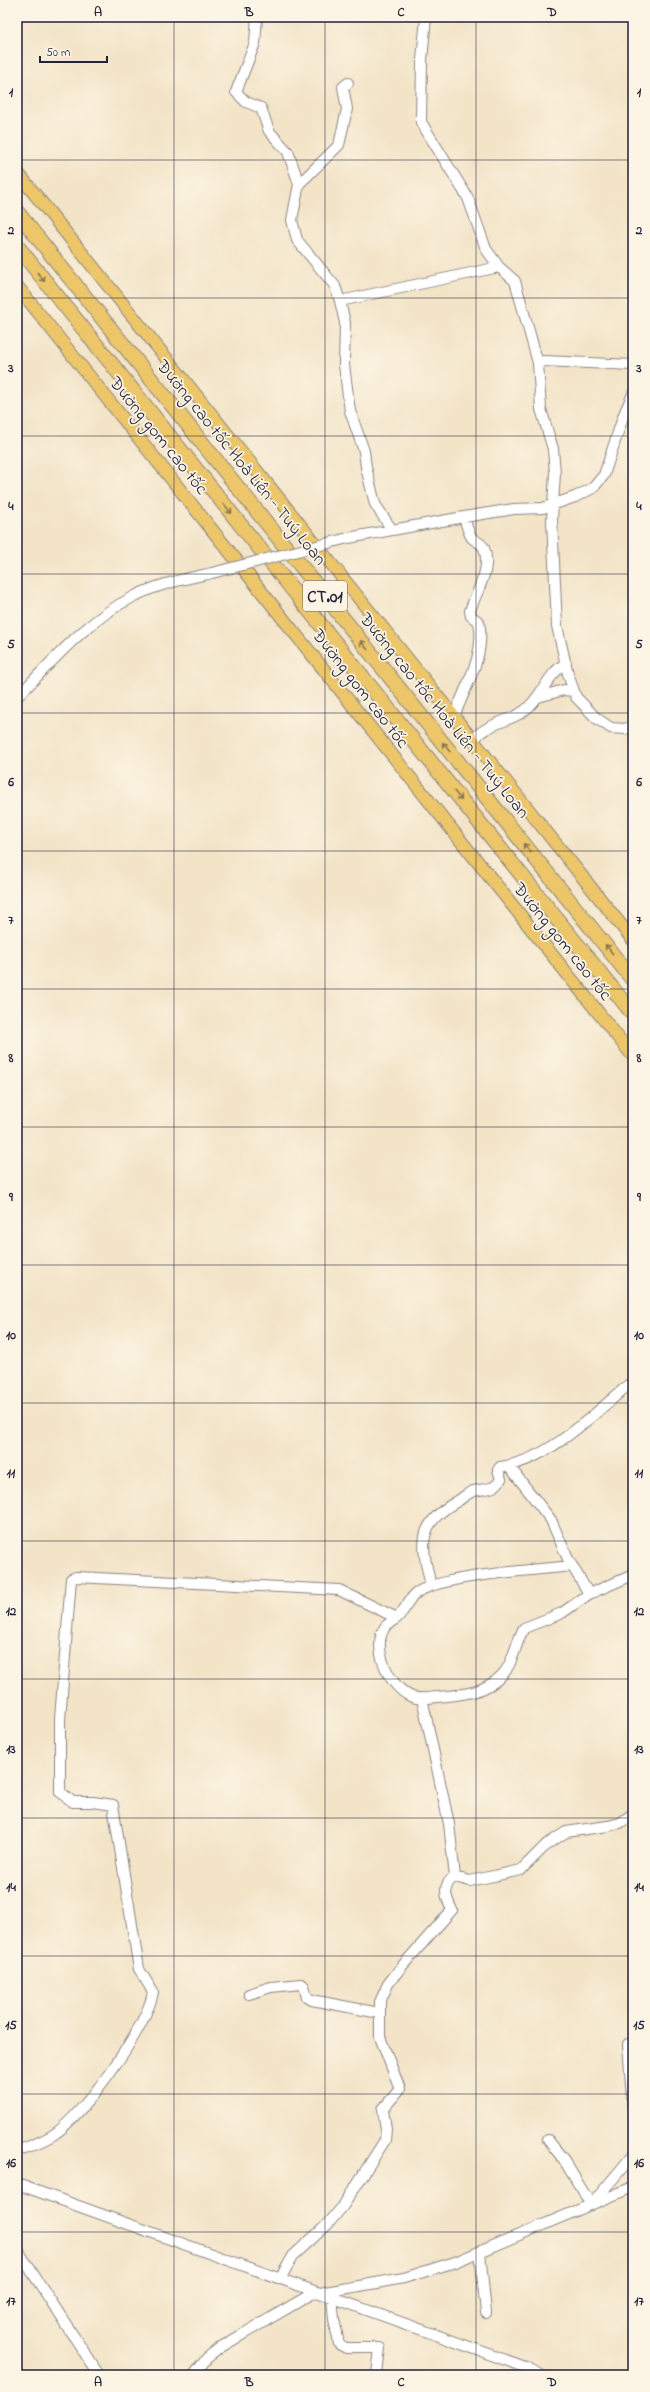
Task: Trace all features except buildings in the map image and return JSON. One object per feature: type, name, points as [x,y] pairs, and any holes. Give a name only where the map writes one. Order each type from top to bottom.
[{"type":"highway","name":"Đường cao tốc Hoà Liên - Tuý Loan","points":[[17,212],[633,980]]},
{"type":"highway","name":"CT.01","points":[[17,246],[633,1014]]},
{"type":"main road","points":[[17,172],[633,940]]},
{"type":"main road","name":"Đường gom cao tốc","points":[[17,286],[633,1056]]},
{"type":"street","points":[[257,17],[255,43],[236,92],[246,102],[261,108],[269,131],[288,152],[299,184],[292,220],[297,240],[335,286],[340,301],[345,322],[344,364],[350,411],[364,451],[366,467],[375,504],[392,530]]},
{"type":"street","points":[[426,17],[422,60],[421,122],[468,198],[486,249],[499,268],[515,281],[538,363],[541,409],[553,448],[555,464],[553,505],[557,626],[573,691],[585,708],[611,728],[625,729],[633,726]]},
{"type":"street","points":[[299,184],[340,145],[347,109],[343,88],[348,83]]},
{"type":"street","points":[[340,301],[499,268]]},
{"type":"street","points":[[538,363],[544,361],[633,365]]},
{"type":"street","points":[[17,697],[85,630],[115,606],[134,596],[174,581],[212,573],[348,538],[464,517],[553,505],[592,488],[602,477],[611,459],[624,414],[633,394]]},
{"type":"street","points":[[454,717],[478,659],[481,632],[479,622],[471,616],[470,610],[484,577],[486,558],[484,548],[480,542],[472,538],[464,517]]},
{"type":"street","points":[[474,742],[476,736],[481,731],[523,712],[538,697],[551,676],[566,664]]},
{"type":"street","points":[[538,697],[564,690],[573,691]]},
{"type":"street","points":[[431,1586],[423,1545],[424,1536],[430,1523],[448,1506],[474,1491],[485,1490],[496,1486],[501,1479],[498,1468],[508,1466],[562,1442],[633,1381]]},
{"type":"street","points":[[508,1466],[551,1520],[572,1566],[589,1594]]},
{"type":"street","points":[[572,1566],[466,1578],[431,1586],[417,1592],[397,1618],[385,1627],[381,1636],[384,1662],[387,1671],[399,1688],[410,1696],[422,1698],[466,1695],[486,1688],[505,1672],[524,1628],[562,1613],[589,1594],[633,1575]]},
{"type":"street","points":[[17,2151],[54,2134],[80,2111],[137,2031],[151,2003],[153,1992],[139,1969],[113,1805],[93,1802],[73,1802],[60,1792],[60,1719],[71,1579],[76,1577],[339,1590],[397,1618]]},
{"type":"street","points":[[422,1698],[449,1824],[455,1877]]},
{"type":"street","points":[[455,1877],[470,1881],[521,1870],[546,1845],[566,1832],[620,1823],[633,1814]]},
{"type":"street","points":[[280,2279],[294,2256],[328,2224],[343,2206],[385,2140],[386,2129],[383,2109],[400,2089],[380,2037],[380,2002],[388,1984],[430,1932],[452,1910],[446,1894],[446,1885],[455,1877]]},
{"type":"street","points":[[249,1994],[270,1987],[301,1984],[304,1986],[307,1997],[312,2000],[380,2013]]},
{"type":"street","points":[[628,2044],[633,2111]]},
{"type":"street","points":[[548,2140],[564,2160],[591,2205]]},
{"type":"street","points":[[591,2205],[633,2156]]},
{"type":"street","points":[[17,2184],[528,2368],[541,2375]]},
{"type":"street","points":[[194,2375],[207,2358],[221,2346],[316,2292],[404,2278],[455,2262],[633,2187]]},
{"type":"street","points":[[17,2249],[99,2375]]},
{"type":"street","points":[[480,2252],[486,2313]]},
{"type":"street","points":[[332,2298],[334,2325],[339,2344],[346,2348],[380,2348],[377,2375]]}]
